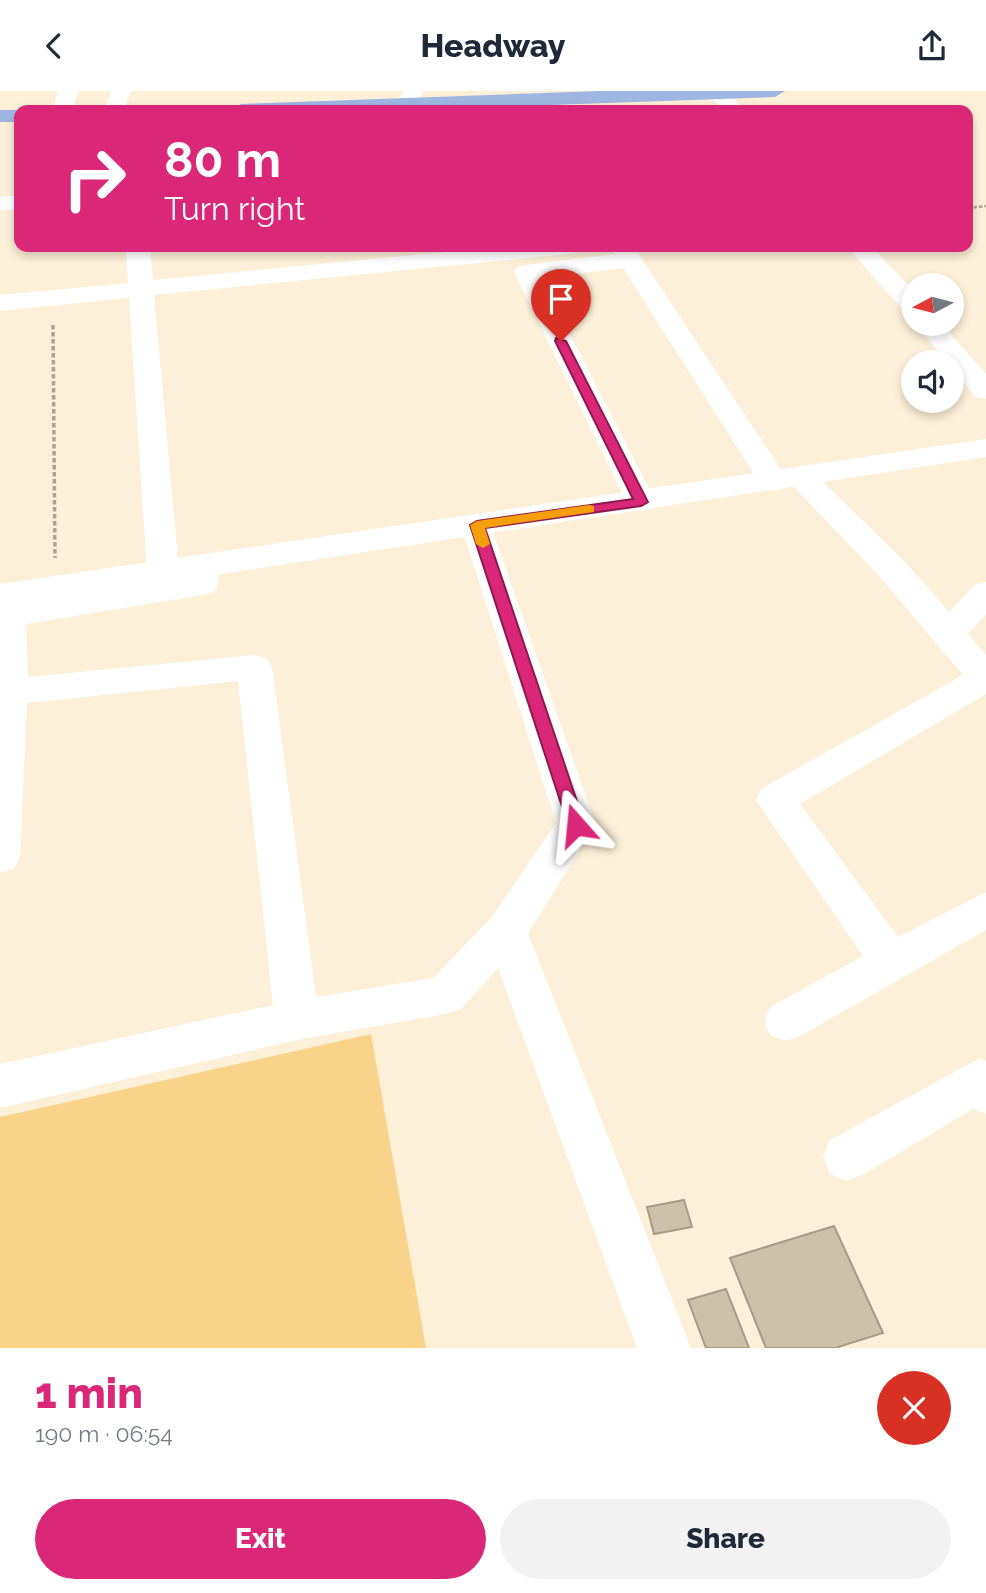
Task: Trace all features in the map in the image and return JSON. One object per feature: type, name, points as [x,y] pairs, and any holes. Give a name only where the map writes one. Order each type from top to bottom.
[{"type":"main road","points":[[311,105],[410,98],[775,91]]},
{"type":"street","points":[[718,93],[730,105]]},
{"type":"street","points":[[138,252],[163,571]]},
{"type":"street","points":[[0,303],[141,292],[521,252]]},
{"type":"street","points":[[864,252],[901,293]]},
{"type":"street","points":[[641,502],[526,272],[626,253],[788,480],[893,570],[986,678],[775,800],[892,962]]},
{"type":"street","points":[[938,336],[986,391]]},
{"type":"street","points":[[4,606],[55,588],[788,480],[986,448]]},
{"type":"street","points":[[0,1086],[297,1020],[445,995],[506,931],[576,825],[477,525]]},
{"type":"street","points":[[4,606],[202,584],[202,565]]},
{"type":"street","points":[[949,633],[986,593]]},
{"type":"street","points":[[0,857],[10,692],[4,606]]},
{"type":"street","points":[[10,692],[254,667],[297,1020]]},
{"type":"street","points":[[786,1021],[986,909]]},
{"type":"street","points":[[506,931],[664,1348]]},
{"type":"street","points":[[847,1157],[984,1083]]},
{"type":"path","points":[[53,324],[55,588]]},
{"type":"shaded area","points":[[371,1034],[426,1348],[0,1348],[0,1117]]},
{"type":"building","points":[[684,1200],[692,1227],[654,1234],[647,1207]]},
{"type":"building","points":[[834,1226],[883,1333],[835,1348],[766,1348],[730,1258]]},
{"type":"building","points":[[726,1289],[749,1348],[706,1348],[688,1300]]},
{"type":"slow traffic","points":[[483,544],[477,525],[589,509]]},
{"type":"route","points":[[561,341],[641,502],[477,525],[576,825]]}]
